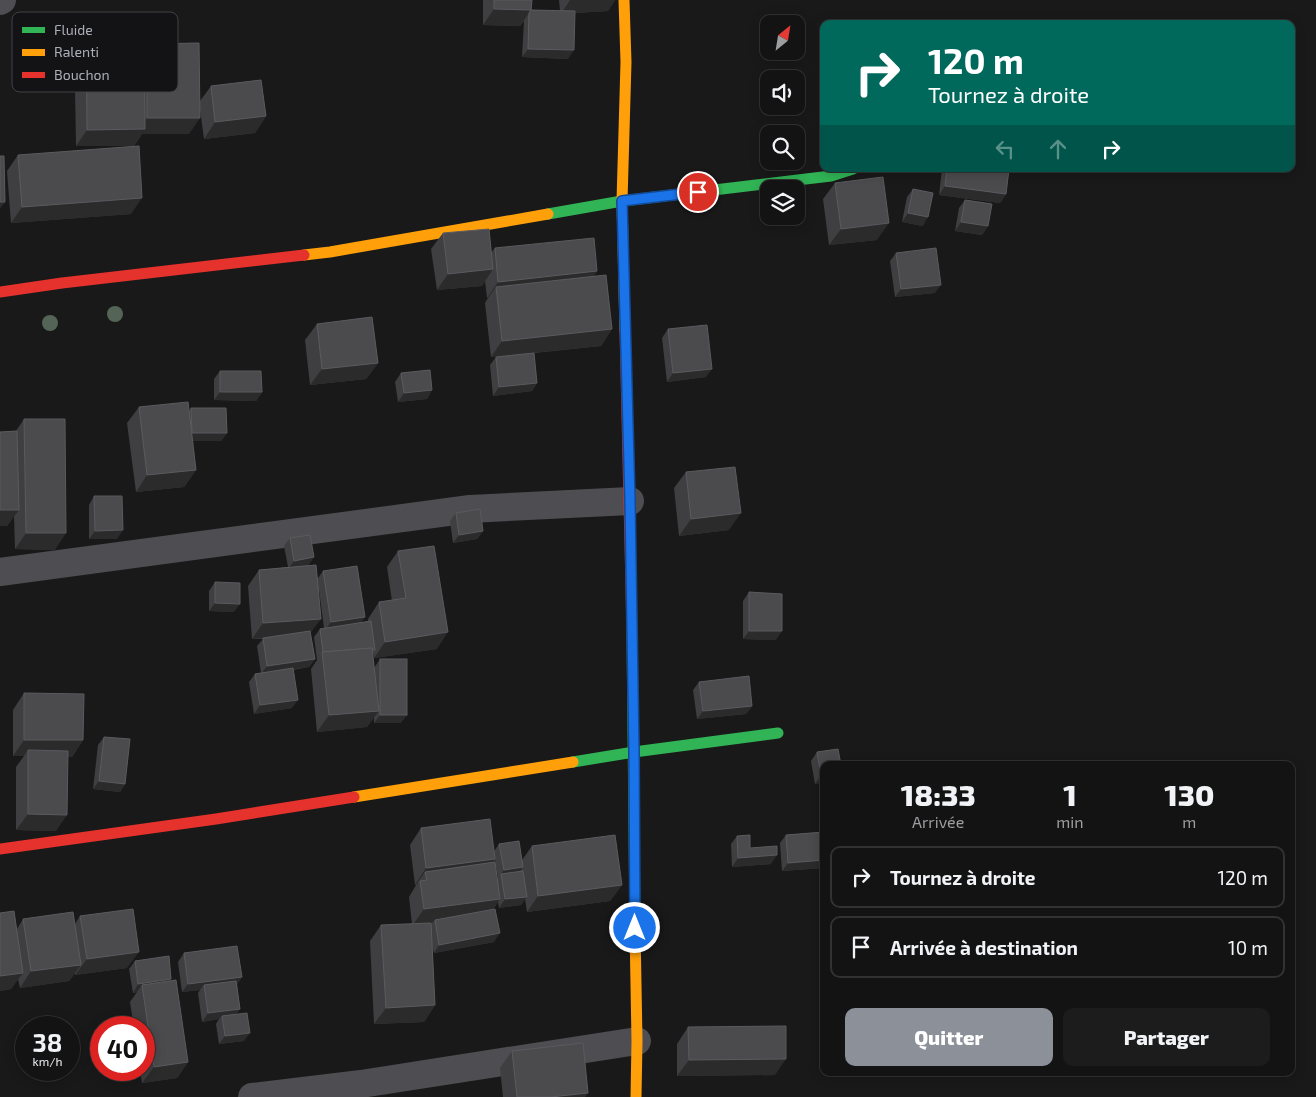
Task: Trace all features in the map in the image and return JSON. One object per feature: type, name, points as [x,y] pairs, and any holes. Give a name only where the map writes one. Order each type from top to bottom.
[{"type":"street","points":[[624,0],[626,62],[622,201],[634,752],[636,1097]]},
{"type":"street","points":[[0,292],[330,252],[622,201],[831,176],[844,172]]},
{"type":"street","points":[[0,572],[470,509],[630,501]]},
{"type":"street","points":[[0,849],[216,819],[634,752],[778,733]]},
{"type":"street","points":[[252,1097],[361,1084],[637,1041]]},
{"type":"building","points":[[494,0],[532,0],[531,10],[494,9]]},
{"type":"building","points":[[531,10],[575,11],[574,50],[528,49],[529,13]]},
{"type":"building","points":[[178,43],[199,43],[200,118],[147,118],[147,92],[178,92]]},
{"type":"building","points":[[261,80],[266,116],[215,122],[211,86]]},
{"type":"building","points":[[87,92],[145,92],[145,129],[87,130]]},
{"type":"building","points":[[139,146],[142,198],[22,207],[18,155]]},
{"type":"building","points":[[0,156],[4,156],[5,202],[0,202]]},
{"type":"building","points":[[947,172],[1009,172],[1006,194],[945,186]]},
{"type":"building","points":[[883,177],[889,223],[841,229],[835,183]]},
{"type":"building","points":[[913,189],[933,193],[928,217],[908,213]]},
{"type":"building","points":[[965,200],[992,204],[988,226],[961,222]]},
{"type":"building","points":[[489,229],[493,269],[448,274],[443,233]]},
{"type":"building","points":[[594,238],[597,271],[498,282],[495,248]]},
{"type":"building","points":[[936,248],[941,285],[901,289],[896,253]]},
{"type":"building","points":[[606,275],[612,329],[502,341],[496,287]]},
{"type":"building","points":[[372,317],[378,363],[322,369],[317,324]]},
{"type":"building","points":[[707,325],[712,369],[673,373],[668,329]]},
{"type":"building","points":[[534,353],[537,383],[499,387],[496,357]]},
{"type":"building","points":[[430,370],[432,390],[404,393],[401,373]]},
{"type":"building","points":[[220,371],[261,371],[262,392],[220,392]]},
{"type":"building","points":[[188,402],[196,470],[147,475],[139,407]]},
{"type":"building","points":[[191,408],[226,408],[227,433],[192,433]]},
{"type":"building","points":[[24,419],[65,419],[66,533],[26,533]]},
{"type":"building","points":[[17,431],[19,510],[0,510],[0,432]]},
{"type":"building","points":[[735,467],[741,513],[691,519],[686,472]]},
{"type":"building","points":[[94,496],[122,496],[123,530],[95,531]]},
{"type":"building","points":[[480,509],[483,531],[459,535],[456,513]]},
{"type":"building","points":[[310,535],[314,557],[294,561],[290,538]]},
{"type":"building","points":[[434,546],[448,632],[385,642],[379,602],[406,598],[398,551]]},
{"type":"building","points":[[316,565],[321,619],[263,623],[259,570]]},
{"type":"building","points":[[357,566],[365,617],[331,622],[323,571]]},
{"type":"building","points":[[215,582],[240,583],[240,604],[215,603]]},
{"type":"building","points":[[749,592],[782,594],[782,631],[749,631]]},
{"type":"building","points":[[371,621],[375,650],[372,650],[372,648],[323,652],[320,629]]},
{"type":"building","points":[[310,631],[315,659],[267,666],[263,638]]},
{"type":"building","points":[[372,648],[379,711],[329,715],[322,652]]},
{"type":"building","points":[[380,659],[407,659],[407,715],[380,715]]},
{"type":"building","points":[[293,668],[298,700],[260,705],[255,674]]},
{"type":"building","points":[[749,676],[752,706],[703,711],[699,682]]},
{"type":"building","points":[[24,693],[84,694],[83,740],[24,740]]},
{"type":"building","points":[[104,737],[130,739],[125,784],[99,781]]},
{"type":"building","points":[[838,749],[840,761],[820,761],[820,769],[817,752]]},
{"type":"building","points":[[28,750],[68,751],[67,815],[28,814]]},
{"type":"building","points":[[490,819],[495,859],[426,868],[421,828]]},
{"type":"building","points":[[820,832],[820,860],[788,863],[786,835]]},
{"type":"building","points":[[615,835],[622,885],[538,896],[532,846]]},
{"type":"building","points":[[750,835],[750,848],[777,846],[777,855],[738,858],[737,836]]},
{"type":"building","points":[[519,841],[523,867],[504,870],[499,844]]},
{"type":"building","points":[[495,862],[500,899],[424,909],[420,881],[427,880],[425,872]]},
{"type":"building","points":[[523,871],[527,897],[505,899],[501,874]]},
{"type":"building","points":[[133,909],[139,952],[87,959],[80,916]]},
{"type":"building","points":[[495,909],[500,933],[439,945],[435,920]]},
{"type":"building","points":[[14,911],[23,973],[0,976],[0,913]]},
{"type":"building","points":[[73,912],[81,965],[31,971],[23,919]]},
{"type":"building","points":[[431,923],[435,1005],[386,1008],[381,925]]},
{"type":"building","points":[[237,946],[242,977],[188,984],[184,953]]},
{"type":"building","points":[[169,956],[171,979],[138,984],[135,961]]},
{"type":"building","points":[[176,980],[188,1062],[155,1067],[155,1016],[147,1016],[142,985]]},
{"type":"building","points":[[236,981],[240,1009],[208,1013],[204,985]]},
{"type":"building","points":[[247,1013],[250,1033],[225,1036],[222,1016]]},
{"type":"building","points":[[786,1026],[786,1059],[689,1060],[688,1027]]},
{"type":"building","points":[[583,1043],[588,1093],[551,1097],[517,1097],[512,1051]]},
{"type":"traffic: fast","points":[[548,214],[622,201],[831,176],[844,172]]},
{"type":"traffic: fast","points":[[632,631],[635,928]]},
{"type":"traffic: fast","points":[[573,762],[778,733]]},
{"type":"traffic: slow","points":[[624,0],[626,62],[622,201],[625,331]]},
{"type":"traffic: slow","points":[[304,255],[548,214]]},
{"type":"traffic: slow","points":[[354,797],[573,762]]},
{"type":"traffic: slow","points":[[635,928],[636,1097]]},
{"type":"traffic: jam","points":[[0,292],[304,255]]},
{"type":"traffic: jam","points":[[625,331],[632,631]]},
{"type":"traffic: jam","points":[[0,849],[216,819],[354,797]]},
{"type":"route","points":[[635,928],[630,501],[622,201],[698,192]]}]
